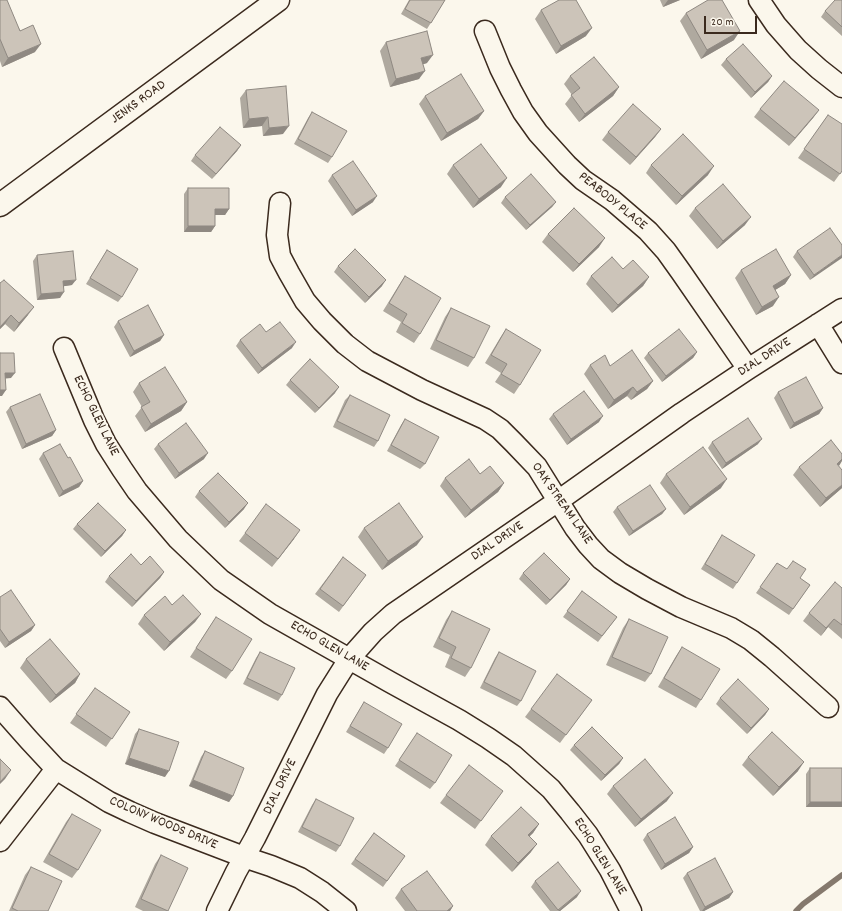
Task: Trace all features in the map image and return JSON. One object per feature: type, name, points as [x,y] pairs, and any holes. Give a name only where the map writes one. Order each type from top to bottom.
[{"type":"street","name":"JENKS ROAD","points":[[0,206],[278,0]]},
{"type":"street","points":[[762,1],[776,25],[798,50],[842,87]]},
{"type":"street","name":"PEABODY PLACE","points":[[485,31],[511,90],[523,112],[538,133],[583,180],[618,205],[648,231],[666,251],[748,369]]},
{"type":"street","name":"OAK STREAM LANE","points":[[280,203],[277,235],[280,256],[305,301],[322,321],[346,344],[367,361],[500,429],[537,467],[575,528],[600,558],[620,573],[682,607],[731,628],[750,640],[772,657],[828,707]]},
{"type":"street","name":"DIAL DRIVE","points":[[217,911],[327,694],[349,659],[373,632],[393,614],[558,501],[682,413],[842,309]]},
{"type":"street","points":[[818,324],[842,363]]},
{"type":"street","name":"ECHO GLEN LANE","points":[[64,348],[94,420],[106,444],[137,491],[178,539],[221,580],[270,614],[459,720],[514,756],[551,789],[588,835],[610,870],[632,911]]},
{"type":"street","name":"COLONY WOODS DRIVE","points":[[0,707],[56,770],[109,802],[156,823],[300,878],[322,892],[346,911]]},
{"type":"street","points":[[0,841],[56,770]]},
{"type":"building","points":[[0,0],[7,0],[20,31],[33,25],[41,44],[8,58],[0,39]]},
{"type":"building","points":[[410,0],[445,0],[431,23],[405,9]]},
{"type":"building","points":[[559,0],[576,0],[592,28],[561,46],[541,10]]},
{"type":"building","points":[[708,0],[722,0],[740,31],[707,50],[686,13]]},
{"type":"building","points":[[835,0],[842,0],[842,27],[825,11]]},
{"type":"building","points":[[427,31],[433,55],[421,58],[425,71],[396,79],[386,42]]},
{"type":"building","points":[[743,44],[772,76],[755,92],[726,59]]},
{"type":"building","points":[[594,57],[619,87],[585,114],[571,95],[580,88],[570,76]]},
{"type":"building","points":[[461,74],[484,111],[447,133],[425,96]]},
{"type":"building","points":[[784,81],[819,110],[795,138],[760,109]]},
{"type":"building","points":[[286,86],[289,126],[269,128],[268,117],[249,119],[246,90]]},
{"type":"building","points":[[633,104],[661,129],[636,157],[608,132]]},
{"type":"building","points":[[312,112],[347,131],[332,157],[298,139]]},
{"type":"building","points":[[828,115],[842,124],[842,171],[840,174],[804,149]]},
{"type":"building","points":[[220,127],[241,145],[216,174],[195,155]]},
{"type":"building","points":[[683,134],[714,166],[682,196],[651,165]]},
{"type":"building","points":[[481,144],[507,178],[479,199],[453,165]]},
{"type":"building","points":[[353,161],[377,196],[356,210],[332,175]]},
{"type":"building","points":[[531,174],[556,202],[530,225],[505,197]]},
{"type":"building","points":[[723,184],[751,217],[723,241],[695,208]]},
{"type":"building","points":[[188,188],[229,188],[229,209],[215,209],[215,226],[188,226]]},
{"type":"building","points":[[574,208],[605,238],[579,264],[548,234]]},
{"type":"building","points":[[830,228],[842,245],[842,255],[814,275],[797,251]]},
{"type":"building","points":[[355,249],[386,280],[369,297],[338,266]]},
{"type":"building","points":[[776,249],[791,275],[773,286],[779,297],[762,307],[741,270]]},
{"type":"building","points":[[107,250],[138,269],[122,297],[90,278]]},
{"type":"building","points":[[73,251],[76,280],[63,281],[64,292],[41,294],[37,255]]},
{"type":"building","points":[[612,257],[623,269],[633,260],[649,277],[618,305],[591,276]]},
{"type":"building","points":[[405,276],[441,298],[420,334],[402,323],[407,314],[389,303]]},
{"type":"building","points":[[4,280],[34,307],[19,323],[11,315],[0,327],[0,283]]},
{"type":"building","points":[[148,305],[164,335],[134,351],[118,321]]},
{"type":"building","points":[[451,308],[490,326],[474,358],[436,340]]},
{"type":"building","points":[[280,322],[296,342],[262,368],[240,340],[260,324],[266,332]]},
{"type":"building","points":[[506,329],[541,350],[520,385],[501,374],[507,364],[491,355]]},
{"type":"building","points":[[679,329],[697,352],[666,376],[648,353]]},
{"type":"building","points":[[632,350],[653,381],[637,392],[633,387],[614,400],[590,365],[605,355],[610,366]]},
{"type":"building","points":[[0,353],[14,353],[15,373],[5,373],[6,390],[0,390]]},
{"type":"building","points":[[310,359],[339,387],[319,408],[290,380]]},
{"type":"building","points":[[165,367],[187,402],[151,424],[141,407],[150,402],[139,383]]},
{"type":"building","points":[[806,377],[823,408],[794,423],[778,392]]},
{"type":"building","points":[[584,391],[603,416],[571,439],[553,414]]},
{"type":"building","points":[[40,394],[56,430],[26,444],[10,407]]},
{"type":"building","points":[[350,395],[390,415],[378,441],[337,421]]},
{"type":"building","points":[[748,418],[762,439],[726,463],[712,442]]},
{"type":"building","points":[[405,419],[439,437],[425,464],[391,445]]},
{"type":"building","points":[[186,423],[208,453],[179,473],[158,444]]},
{"type":"building","points":[[831,440],[842,454],[842,459],[837,464],[842,470],[842,485],[826,498],[799,467]]},
{"type":"building","points":[[60,444],[68,458],[70,457],[83,481],[63,491],[43,453]]},
{"type":"building","points":[[703,447],[727,479],[690,507],[666,474]]},
{"type":"building","points":[[469,459],[480,474],[490,466],[504,483],[471,510],[445,478]]},
{"type":"building","points":[[218,473],[248,503],[229,522],[199,491]]},
{"type":"building","points":[[650,485],[666,509],[633,531],[617,507]]},
{"type":"building","points":[[98,503],[126,530],[105,551],[77,524]]},
{"type":"building","points":[[399,503],[423,537],[388,561],[364,528]]},
{"type":"building","points":[[266,504],[300,530],[278,559],[245,533]]},
{"type":"building","points":[[722,535],[755,555],[737,583],[705,564]]},
{"type":"building","points":[[544,553],[570,579],[550,600],[523,573]]},
{"type":"building","points":[[131,554],[141,565],[150,556],[164,572],[136,601],[109,576]]},
{"type":"building","points":[[343,557],[366,575],[343,606],[320,589]]},
{"type":"building","points":[[793,561],[806,569],[800,578],[810,585],[793,609],[760,587],[777,563],[787,569]]},
{"type":"building","points":[[835,582],[842,588],[842,625],[834,619],[826,628],[809,613]]},
{"type":"building","points":[[11,590],[35,625],[9,642],[0,629],[0,597]]},
{"type":"building","points":[[582,591],[617,617],[602,636],[567,611]]},
{"type":"building","points":[[183,595],[201,614],[170,642],[144,615],[165,596],[172,605]]},
{"type":"building","points":[[452,611],[490,629],[471,668],[451,658],[456,647],[439,638]]},
{"type":"building","points":[[216,617],[252,639],[232,671],[196,648]]},
{"type":"building","points":[[629,619],[668,637],[651,674],[612,657]]},
{"type":"building","points":[[50,639],[80,674],[56,695],[26,659]]},
{"type":"building","points":[[682,647],[720,669],[701,700],[664,678]]},
{"type":"building","points":[[260,652],[295,668],[282,695],[247,678]]},
{"type":"building","points":[[499,652],[536,671],[521,701],[484,682]]},
{"type":"building","points":[[557,674],[592,700],[566,735],[531,709]]},
{"type":"building","points":[[738,679],[769,709],[751,728],[720,698]]},
{"type":"building","points":[[95,688],[130,712],[112,739],[76,714]]},
{"type":"building","points":[[364,702],[402,724],[388,748],[350,726]]},
{"type":"building","points":[[592,727],[623,758],[605,775],[574,745]]},
{"type":"building","points":[[139,729],[179,742],[169,771],[129,758]]},
{"type":"building","points":[[772,732],[804,762],[779,787],[748,757]]},
{"type":"building","points":[[417,733],[452,755],[435,783],[399,760]]},
{"type":"building","points":[[205,751],[244,768],[233,796],[193,780]]},
{"type":"building","points":[[0,759],[11,770],[0,782]]},
{"type":"building","points":[[645,759],[673,793],[641,819],[613,786]]},
{"type":"building","points":[[469,765],[503,791],[481,821],[446,795]]},
{"type":"building","points":[[810,768],[842,768],[842,802],[810,802]]},
{"type":"building","points":[[316,799],[354,818],[340,846],[302,827]]},
{"type":"building","points":[[521,807],[539,824],[528,835],[537,844],[518,863],[491,836]]},
{"type":"building","points":[[72,814],[101,830],[78,870],[49,854]]},
{"type":"building","points":[[675,817],[693,847],[665,864],[647,834]]},
{"type":"building","points":[[374,833],[405,856],[387,881],[355,859]]},
{"type":"building","points":[[161,855],[188,868],[168,911],[141,899]]},
{"type":"building","points":[[715,858],[733,892],[705,907],[687,873]]},
{"type":"building","points":[[558,862],[581,891],[558,910],[535,881]]},
{"type":"building","points":[[31,867],[62,881],[48,911],[18,911],[12,908]]},
{"type":"building","points":[[427,871],[453,906],[447,911],[417,911],[401,889]]},
{"type":"waterway","points":[[796,911],[842,875]]}]
